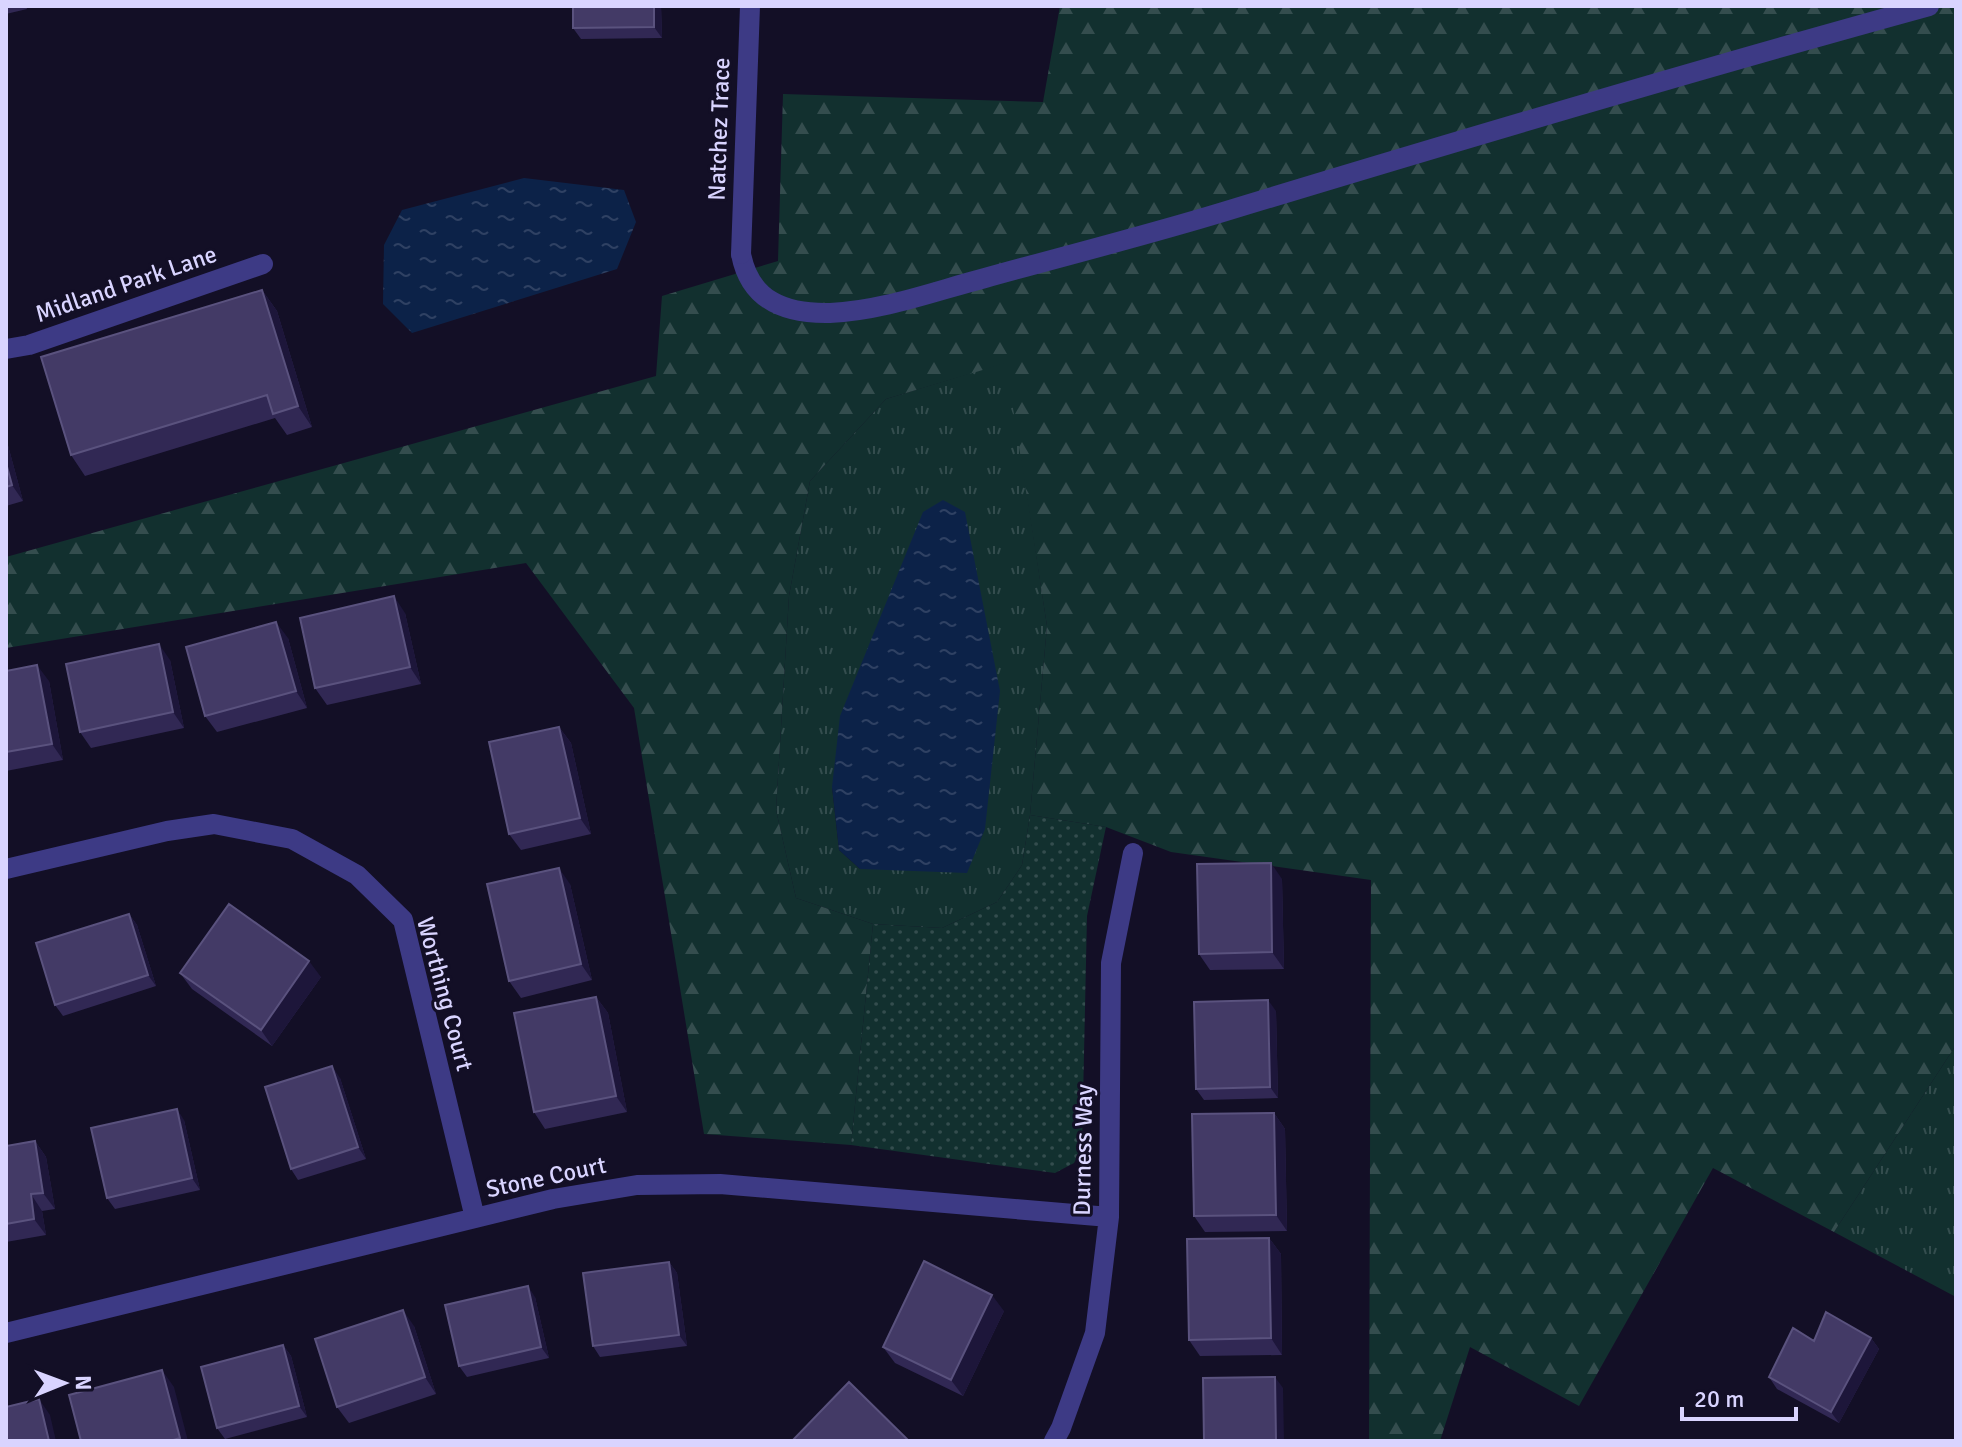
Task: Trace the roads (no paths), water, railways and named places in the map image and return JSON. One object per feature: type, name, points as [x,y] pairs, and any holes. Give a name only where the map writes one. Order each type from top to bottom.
[{"type":"street","name":"Natchez Trace","points":[[750,6],[741,254],[745,276],[762,295],[785,309],[830,313],[890,303],[1168,228],[1484,133],[1929,6]]},
{"type":"street","name":"Midland Park Lane","points":[[6,349],[29,345],[263,264]]},
{"type":"street","name":"Worthing Court","points":[[6,869],[167,831],[214,824],[292,839],[357,875],[403,920],[475,1218]]},
{"type":"street","name":"Durness Way","points":[[1054,1441],[1095,1333],[1109,1217],[1111,963],[1133,853]]},
{"type":"street","name":"Stone Court","points":[[6,1333],[553,1199],[637,1185],[720,1184],[1109,1217]]},
{"type":"water","points":[[524,178],[624,190],[636,222],[617,269],[412,333],[383,304],[384,245],[402,210]]},
{"type":"water","points":[[943,500],[965,512],[1000,691],[985,829],[967,873],[860,869],[839,850],[832,787],[840,716],[923,512]]}]
